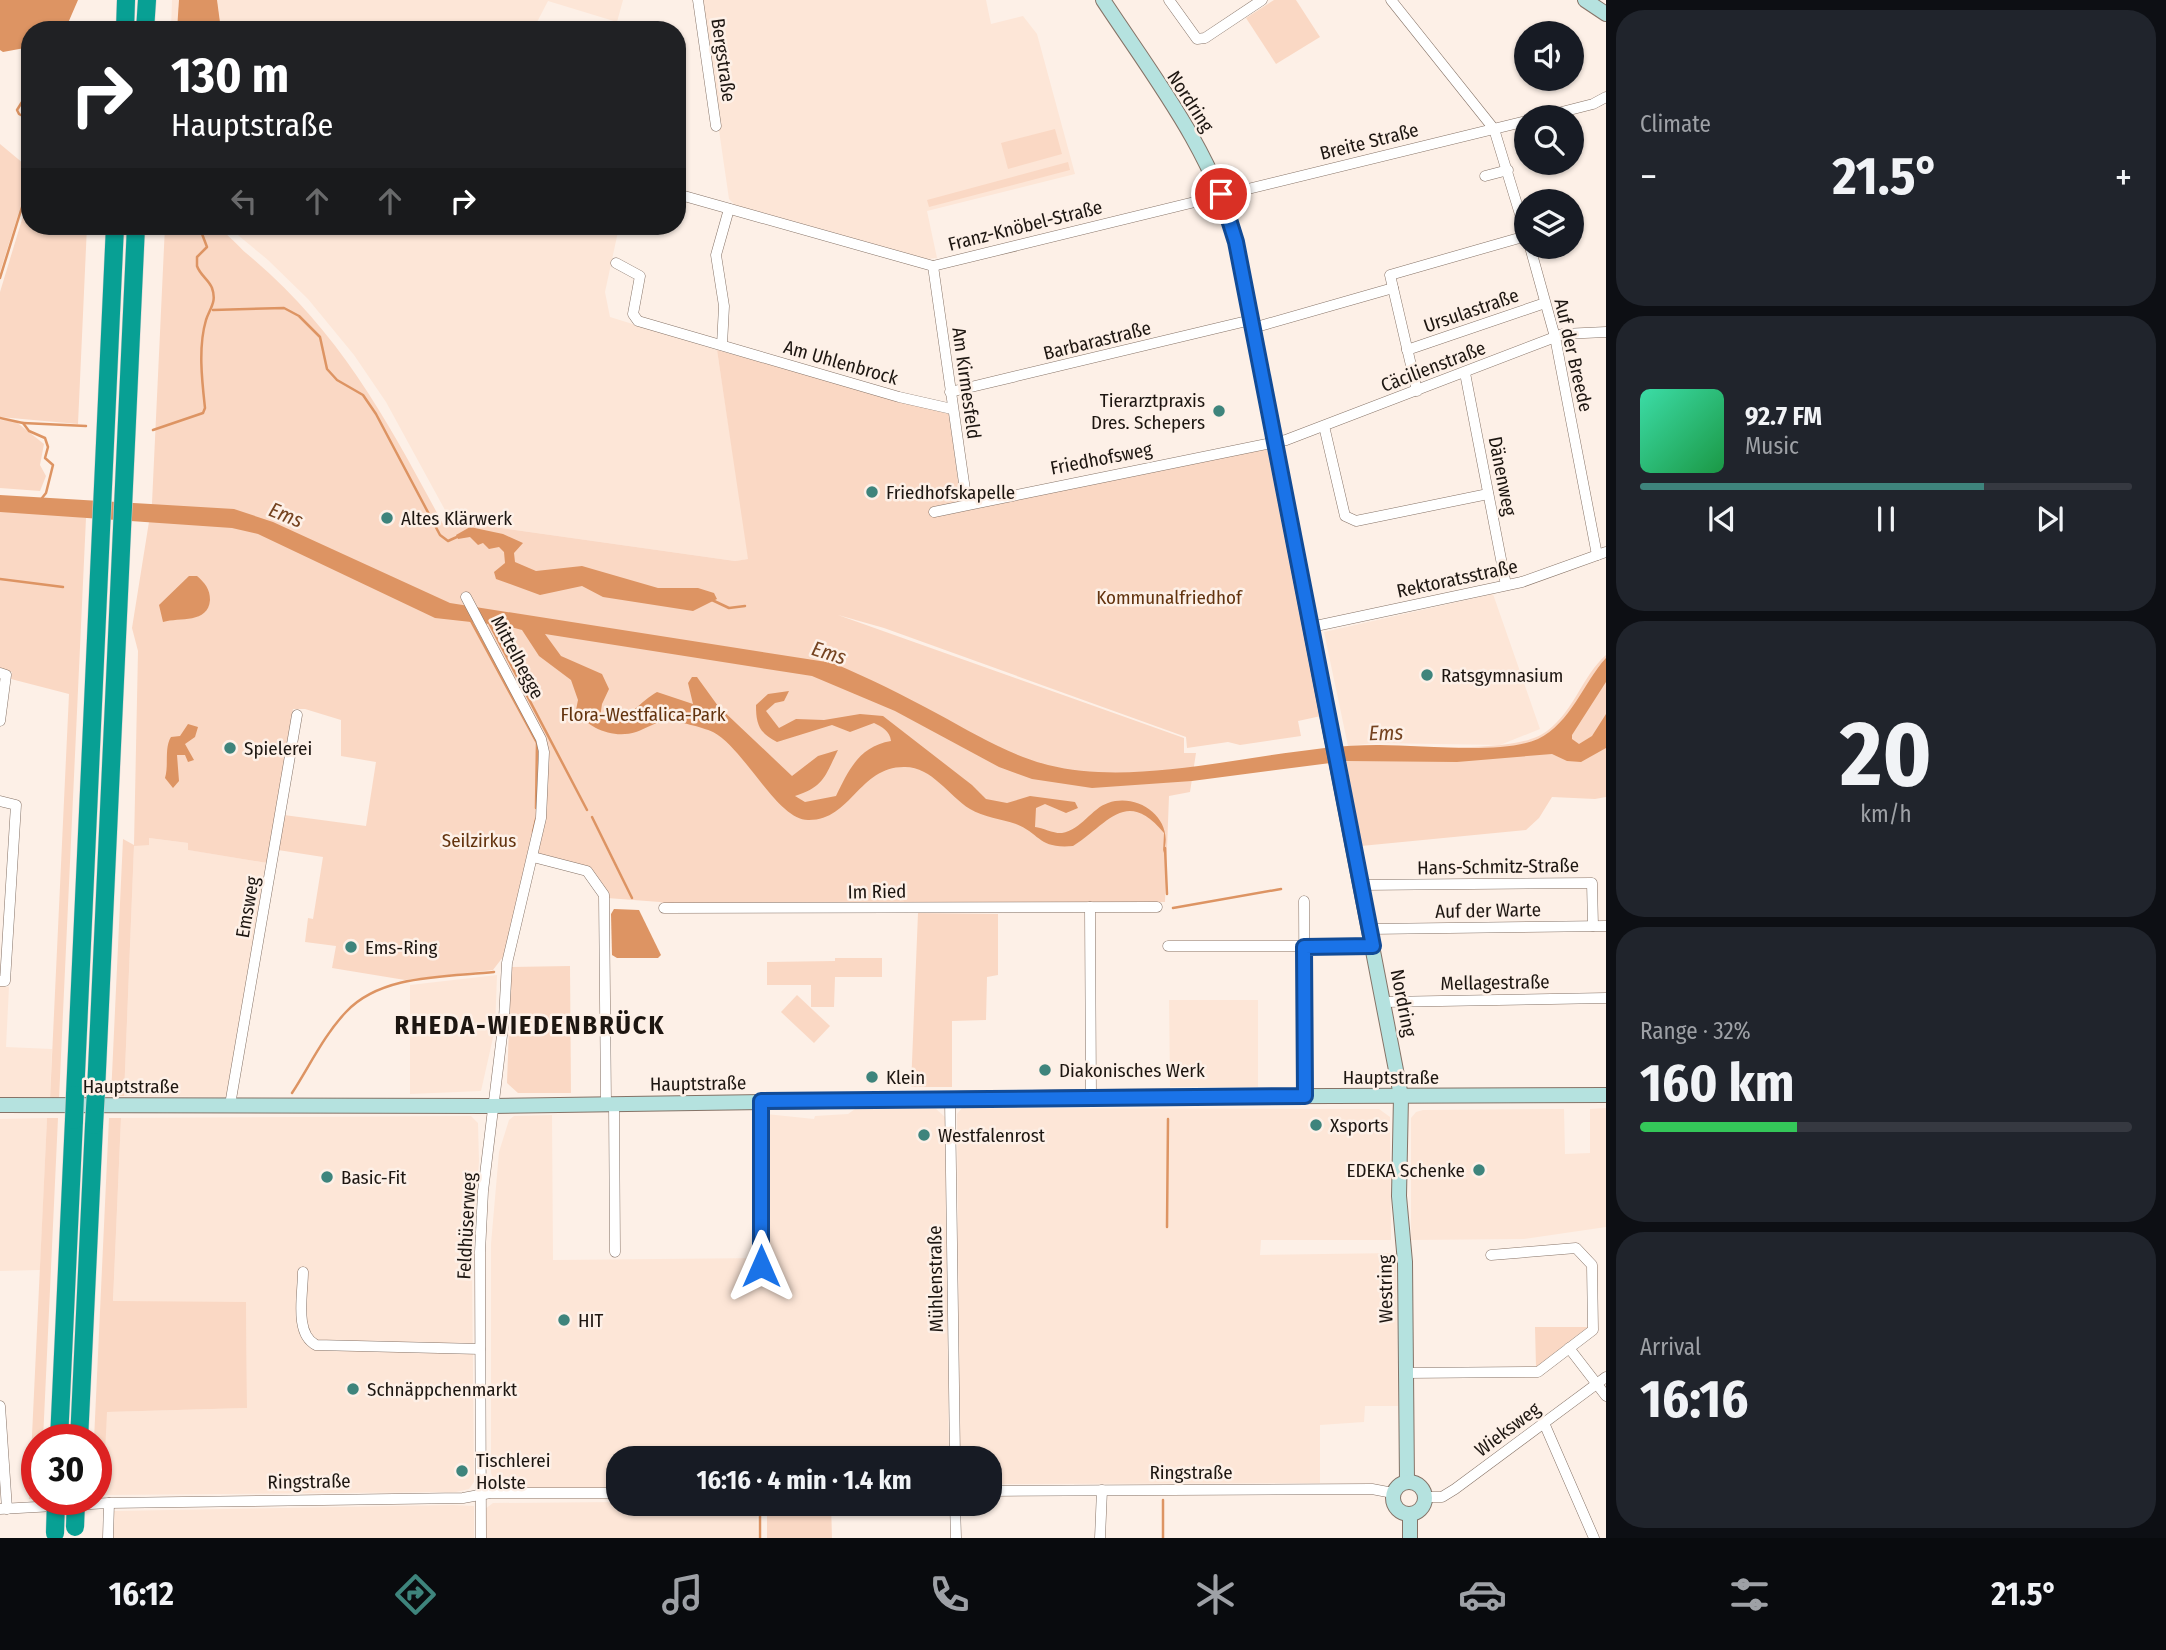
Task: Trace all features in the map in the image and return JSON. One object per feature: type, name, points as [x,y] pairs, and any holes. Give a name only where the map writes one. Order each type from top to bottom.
[{"type":"highway","points":[[125,21],[126,0]]},
{"type":"highway","points":[[146,21],[147,0]]},
{"type":"highway","points":[[60,1424],[115,235]]},
{"type":"highway","points":[[80,1424],[136,235]]},
{"type":"highway","points":[[55,1535],[56,1515]]},
{"type":"highway","points":[[74,1533],[75,1515]]},
{"type":"main road","name":"Nordring","points":[[1103,0],[1198,146],[1221,194],[1236,242],[1401,1096]]},
{"type":"main road","points":[[1585,0],[1606,14]]},
{"type":"main road","name":"Hauptstraße","points":[[0,1105],[492,1105],[1091,1097],[1606,1095]]},
{"type":"main road","name":"Westring","points":[[1401,1096],[1399,1196],[1405,1262],[1407,1482]]},
{"type":"main road","points":[[1407,1482],[1420,1486],[1425,1497],[1421,1508],[1410,1514],[1394,1505],[1393,1493],[1401,1483],[1407,1482]]},
{"type":"main road","points":[[1410,1514],[1410,1538]]},
{"type":"street","name":"Bergstraße","points":[[698,0],[716,126]]},
{"type":"street","points":[[1169,0],[1195,42],[1262,0]]},
{"type":"street","points":[[1391,0],[1494,129],[1514,192]]},
{"type":"street","points":[[1584,106],[1606,97]]},
{"type":"street","name":"Breite Straße","points":[[1221,194],[1514,124]]},
{"type":"street","points":[[1485,176],[1508,170]]},
{"type":"street","name":"Franz-Knöbel-Straße","points":[[686,197],[933,266],[1221,194]]},
{"type":"street","points":[[722,345],[724,306],[716,255],[729,209]]},
{"type":"street","points":[[1393,288],[1390,275],[1514,239]]},
{"type":"street","name":"Auf der Breede","points":[[1533,259],[1555,337],[1602,554]]},
{"type":"street","name":"Am Uhlenbrock","points":[[616,263],[640,276],[633,314],[638,321],[933,407],[952,409]]},
{"type":"street","name":"Am Kirmesfeld","points":[[933,266],[967,504]]},
{"type":"street","name":"Barbarastraße","points":[[950,392],[1252,324],[1393,288]]},
{"type":"street","name":"Ursulastraße","points":[[1393,288],[1417,391]]},
{"type":"street","name":"Ursulastraße","points":[[1407,349],[1545,303]]},
{"type":"street","name":"Cäcilienstraße","points":[[1275,442],[1324,426],[1555,337],[1606,332]]},
{"type":"street","name":"Dänenweg","points":[[1465,373],[1506,585]]},
{"type":"street","points":[[1324,426],[1345,516],[1356,522],[1488,494]]},
{"type":"street","name":"Friedhofsweg","points":[[934,512],[1275,442]]},
{"type":"street","name":"Rektoratsstraße","points":[[1311,627],[1506,585],[1548,574],[1602,554]]},
{"type":"street","name":"Mittelhegge","points":[[466,597],[541,739],[544,752],[541,818],[507,963],[504,1020],[492,1105]]},
{"type":"street","points":[[0,721],[3,674]]},
{"type":"street","name":"Emsweg","points":[[230,1105],[297,715]]},
{"type":"street","points":[[0,801],[16,805],[5,981],[0,981]]},
{"type":"street","points":[[533,858],[587,872],[604,895],[615,1252]]},
{"type":"street","name":"Hans-Schmitz-Straße","points":[[1361,885],[1592,883],[1593,926]]},
{"type":"street","points":[[1304,901],[1305,1096]]},
{"type":"street","points":[[1090,906],[1091,1097]]},
{"type":"street","name":"Im Ried","points":[[664,908],[1157,907]]},
{"type":"street","name":"Auf der Warte","points":[[1370,929],[1606,926]]},
{"type":"street","points":[[1168,946],[1373,946]]},
{"type":"street","name":"Mellagestraße","points":[[1384,1002],[1606,998]]},
{"type":"street","name":"Mühlenstraße","points":[[950,1100],[954,1446]]},
{"type":"street","points":[[761,1101],[761,1266]]},
{"type":"street","name":"Feldhüserweg","points":[[481,1538],[481,1240],[492,1105]]},
{"type":"street","points":[[1405,1373],[1538,1372],[1593,1330],[1592,1265],[1576,1248],[1491,1255]]},
{"type":"street","points":[[303,1272],[303,1329],[308,1341],[316,1345],[480,1349]]},
{"type":"street","points":[[1569,1348],[1606,1396]]},
{"type":"street","name":"Wieksweg","points":[[1425,1497],[1442,1497],[1455,1489],[1606,1377]]},
{"type":"street","points":[[0,1406],[4,1509]]},
{"type":"street","points":[[1544,1423],[1594,1538]]},
{"type":"street","name":"Ringstraße","points":[[1002,1491],[1372,1489],[1393,1493]]},
{"type":"street","points":[[1100,1538],[1102,1490]]},
{"type":"street","name":"Ringstraße","points":[[112,1503],[606,1493]]},
{"type":"street","points":[[108,1538],[109,1515]]},
{"type":"street","points":[[955,1516],[956,1538]]},
{"type":"shaded area","points":[[0,0],[78,0],[69,21],[21,21],[21,49],[3,52],[0,50]]},
{"type":"shaded area","points":[[172,0],[623,0],[617,21],[548,1],[538,21],[171,21]]},
{"type":"shaded area","points":[[179,0],[217,0],[220,21],[178,21]]},
{"type":"shaded area","points":[[700,0],[986,0],[991,24],[1023,16],[1037,34],[1075,174],[927,211],[937,258],[927,259],[735,205],[729,199]]},
{"type":"shaded area","points":[[238,235],[617,235],[605,292],[610,317],[717,350],[749,559],[735,561],[451,521],[386,402],[354,355],[308,299]]},
{"type":"shaded area","points":[[0,495],[234,509],[273,522],[450,603],[833,663],[886,687],[992,743],[1048,765],[1087,771],[1128,772],[1340,747],[1380,745],[1483,748],[1523,744],[1538,739],[1559,723],[1606,658],[1606,682],[1572,739],[1579,744],[1592,736],[1606,714],[1606,748],[1581,762],[1567,761],[1552,754],[1457,762],[1346,761],[1192,781],[1092,788],[1032,779],[999,767],[895,711],[812,676],[545,634],[561,656],[602,674],[609,689],[602,704],[600,718],[616,720],[623,717],[657,692],[693,704],[688,683],[692,677],[697,677],[718,706],[792,776],[818,756],[838,750],[818,784],[795,796],[805,802],[836,796],[863,753],[891,741],[889,735],[874,723],[850,732],[832,725],[777,742],[762,731],[757,718],[756,705],[768,694],[789,691],[784,701],[775,703],[766,711],[779,728],[796,719],[824,720],[860,714],[883,716],[972,785],[986,799],[1007,803],[1030,796],[1075,802],[1078,808],[1066,813],[1045,804],[1036,808],[1035,827],[1062,833],[1075,828],[1108,803],[1132,802],[1142,805],[1159,820],[1164,830],[1166,841],[1163,853],[1164,833],[1151,819],[1128,811],[1107,820],[1073,846],[1053,845],[1016,824],[975,812],[932,777],[915,768],[905,767],[889,769],[876,775],[835,812],[823,818],[808,820],[796,817],[785,809],[737,753],[713,732],[666,721],[628,734],[611,733],[594,727],[576,710],[578,700],[571,680],[539,656],[522,630],[435,618],[258,534],[232,528],[0,512]]},
{"type":"shaded area","points":[[470,527],[503,534],[523,543],[514,553],[515,562],[536,571],[582,566],[658,588],[698,588],[714,593],[717,599],[693,611],[603,597],[582,586],[540,595],[496,579],[494,572],[505,563],[504,552],[499,547],[489,549],[483,543],[478,545],[470,537],[458,539],[456,535]]},
{"type":"shaded area","points":[[189,576],[197,576],[206,586],[210,596],[208,608],[199,616],[163,622],[159,605]]},
{"type":"shaded area","name":"Ratsgymnasium","points":[[1493,594],[1540,729],[1500,745],[1375,743],[1348,746],[1324,632]]},
{"type":"shaded area","points":[[188,724],[198,727],[195,737],[185,744],[194,760],[188,762],[185,755],[177,755],[179,781],[173,788],[165,778],[168,746],[171,737],[180,736]]},
{"type":"shaded area","points":[[149,838],[188,843],[189,850],[267,863],[227,1097],[124,1096],[134,846]]},
{"type":"shaded area","points":[[614,909],[639,910],[661,955],[658,958],[617,958],[612,955],[611,914]]},
{"type":"shaded area","points":[[497,975],[495,1029],[481,1091],[410,1094],[410,985]]},
{"type":"shaded area","points":[[0,986],[9,987],[6,1047],[52,1049],[50,1099],[0,1099]]},
{"type":"shaded area","points":[[1169,1000],[1258,1000],[1258,1087],[1170,1087]]},
{"type":"shaded area","points":[[962,1108],[1379,1109],[1390,1117],[1391,1240],[1261,1240],[1260,1255],[1396,1253],[1398,1406],[1365,1406],[1364,1422],[1320,1425],[1320,1483],[1002,1484],[1002,1446],[960,1446],[957,1114]]},
{"type":"shaded area","points":[[1606,1108],[1606,1227],[1524,1239],[1411,1240],[1411,1118],[1416,1112],[1564,1109],[1565,1154],[1590,1153],[1590,1109]]},
{"type":"shaded area","points":[[855,1109],[936,1109],[945,1117],[949,1446],[606,1446],[606,1488],[523,1489],[496,1486],[491,1473],[491,1244],[499,1152],[509,1120],[514,1116],[552,1115],[553,1260],[767,1258],[766,1114],[814,1119],[815,1116],[848,1114]]},
{"type":"shaded area","points":[[471,1116],[478,1123],[479,1161],[472,1261],[474,1482],[469,1489],[456,1492],[112,1495],[112,1424],[106,1424],[106,1412],[247,1408],[246,1302],[113,1302],[121,1118]]},
{"type":"shaded area","points":[[47,1118],[40,1270],[0,1271],[0,1119]]},
{"type":"shaded area","points":[[606,1502],[606,1516],[757,1516],[758,1538],[485,1538],[485,1509],[493,1503]]},
{"type":"shaded area","points":[[474,1506],[474,1538],[111,1538],[113,1511]]},
{"type":"green space","points":[[1274,0],[1296,0],[1320,37],[1276,64],[1246,18]]},
{"type":"green space","points":[[1055,129],[1062,154],[1008,169],[1001,143]]},
{"type":"green space","points":[[0,144],[21,162],[21,206],[0,272]]},
{"type":"green space","points":[[1068,162],[1070,170],[929,207],[927,200]]},
{"type":"green space","points":[[21,223],[21,235],[87,235],[78,424],[0,417],[0,292]]},
{"type":"green space","name":"Flora-Westfalica-Park","points":[[165,235],[227,235],[279,283],[335,346],[381,413],[443,524],[451,521],[735,561],[748,559],[717,350],[949,414],[962,509],[1265,449],[1270,452],[1321,716],[1298,721],[1301,736],[1240,745],[1228,742],[1187,748],[1186,737],[884,628],[838,615],[1184,738],[1184,753],[1196,753],[1190,792],[1169,796],[1165,902],[671,906],[660,902],[607,898],[588,869],[530,854],[506,953],[493,970],[405,980],[332,968],[336,946],[305,942],[308,918],[313,919],[323,857],[278,850],[284,815],[366,826],[376,762],[341,756],[341,720],[305,709],[293,709],[267,863],[188,850],[188,843],[149,838],[149,845],[134,846],[124,1096],[111,1096],[123,839],[134,845],[138,651],[132,628],[152,503]]},
{"type":"green space","points":[[0,420],[15,421],[44,444],[40,465],[46,476],[40,491],[0,488]]},
{"type":"green space","points":[[0,504],[86,518],[59,1099],[50,1099],[69,694],[11,679],[12,672],[0,668]]},
{"type":"green space","points":[[1606,655],[1606,797],[1552,797],[1539,818],[1526,830],[1361,846],[1344,747],[1480,747],[1530,739],[1557,723]]},
{"type":"green space","points":[[918,913],[998,914],[998,975],[987,977],[986,1020],[952,1021],[952,1087],[911,1087]]},
{"type":"green space","points":[[835,958],[882,958],[882,977],[835,977],[834,1007],[811,1007],[811,985],[767,985],[767,962],[835,961]]},
{"type":"green space","points":[[570,966],[571,1093],[518,1093],[507,1083],[511,967]]},
{"type":"green space","points":[[797,995],[830,1026],[814,1043],[781,1012]]},
{"type":"green space","points":[[47,1118],[58,1118],[44,1424],[33,1424]]},
{"type":"green space","points":[[109,1118],[121,1118],[113,1301],[246,1302],[247,1408],[107,1412],[106,1424],[95,1424]]},
{"type":"green space","points":[[1535,1327],[1588,1327],[1536,1367]]},
{"type":"green space","points":[[767,1516],[831,1516],[832,1538],[767,1538]]},
{"type":"waterway","points":[[21,104],[17,110],[21,115]]},
{"type":"waterway","points":[[0,278],[21,210]]},
{"type":"waterway","points":[[153,430],[203,413],[205,408],[202,341],[214,297],[211,285],[197,266],[197,257],[207,247],[202,235]]},
{"type":"waterway","points":[[213,310],[284,308],[299,316],[320,337],[327,369],[337,380],[363,395],[376,414],[440,535],[448,541],[459,536]]},
{"type":"waterway","points":[[0,418],[23,423],[29,431],[45,438],[48,447],[45,458],[53,465],[46,493],[42,498]]},
{"type":"waterway","points":[[23,423],[86,426]]},
{"type":"waterway","points":[[0,579],[63,587]]},
{"type":"waterway","points":[[712,600],[729,608],[745,606]]},
{"type":"waterway","points":[[471,621],[537,743],[536,808]]},
{"type":"waterway","points":[[488,621],[587,810]]},
{"type":"waterway","points":[[592,817],[632,898]]},
{"type":"waterway","points":[[533,832],[536,819]]},
{"type":"waterway","points":[[1165,848],[1167,894]]},
{"type":"waterway","points":[[1173,908],[1281,889]]},
{"type":"waterway","points":[[292,1093],[331,1031],[360,1000],[377,990],[396,984],[494,972]]},
{"type":"waterway","points":[[1167,1227],[1168,1119]]},
{"type":"waterway","points":[[1163,1500],[1163,1538]]},
{"type":"waterway","points":[[760,1516],[760,1538]]},
{"type":"place","name":"Tierarztpraxis Dres. Schepers","points":[[1219,411]]},
{"type":"place","name":"Friedhofskapelle","points":[[872,492]]},
{"type":"place","name":"Altes Klärwerk","points":[[387,518]]},
{"type":"place","name":"Ratsgymnasium","points":[[1427,675]]},
{"type":"place","name":"Spielerei","points":[[230,748]]},
{"type":"place","name":"Ems-Ring","points":[[351,947]]},
{"type":"place","name":"Diakonisches Werk","points":[[1045,1070]]},
{"type":"place","name":"Klein","points":[[872,1077]]},
{"type":"place","name":"Xsports","points":[[1316,1125]]},
{"type":"place","name":"Westfalenrost","points":[[924,1135]]},
{"type":"place","name":"EDEKA Schenke","points":[[1479,1170]]},
{"type":"place","name":"Basic-Fit","points":[[327,1177]]},
{"type":"place","name":"HIT","points":[[564,1320]]},
{"type":"place","name":"Schnäppchenmarkt","points":[[353,1389]]},
{"type":"place","name":"Tischlerei Holste","points":[[462,1471]]},
{"type":"district","name":"RHEDA-WIEDENBRÜCK","points":[[530,1025]]},
{"type":"route","points":[[761,1266],[761,1101],[1305,1096],[1304,947],[1373,946],[1236,242],[1221,194]]},
{"type":"water label","name":"Ems","points":[[286,515]]},
{"type":"water label","name":"Ems","points":[[829,653]]},
{"type":"water label","name":"Ems","points":[[1386,733]]},
{"type":"park label","name":"Kommunalfriedhof","points":[[1169,597]]},
{"type":"park label","name":"Seilzirkus","points":[[479,840]]}]
